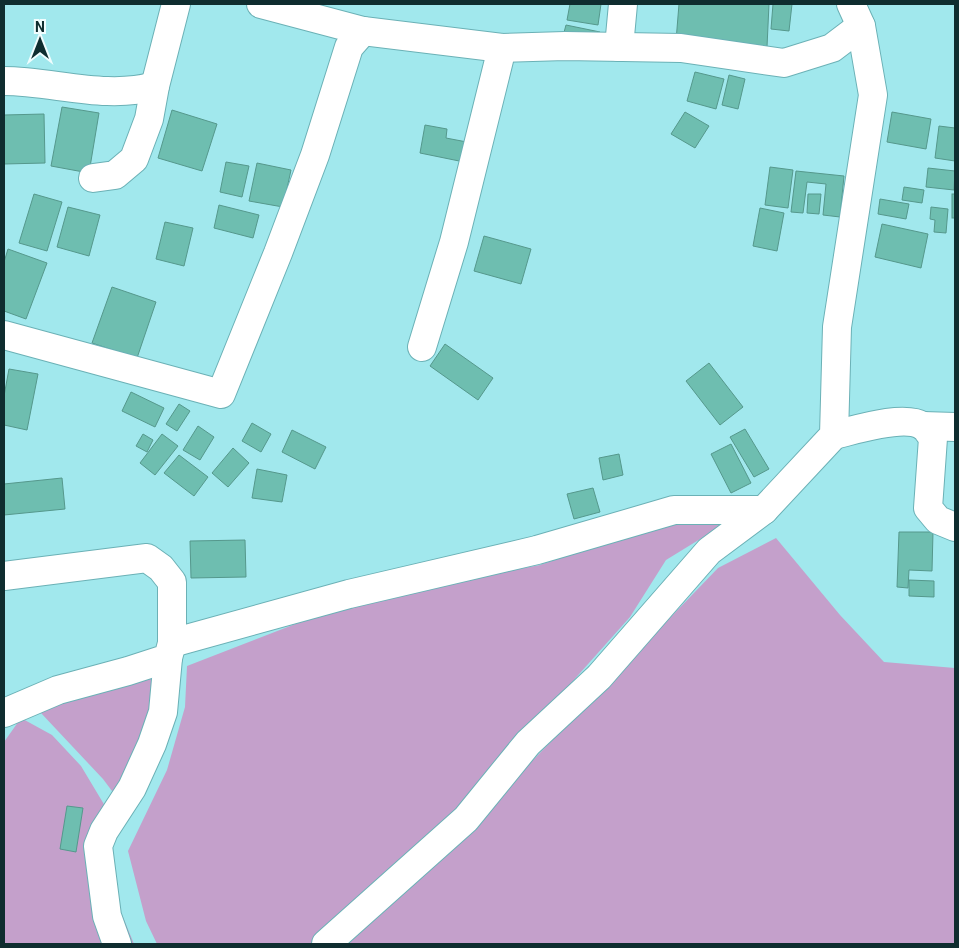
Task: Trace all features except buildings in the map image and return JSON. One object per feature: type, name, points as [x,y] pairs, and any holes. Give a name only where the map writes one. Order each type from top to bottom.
[{"type":"street","points":[[93,178],[115,175],[134,159],[149,119],[155,86],[176,4]]},
{"type":"street","points":[[261,4],[363,31],[502,48],[681,48],[784,62],[832,48],[856,15]]},
{"type":"street","points":[[619,47],[623,4]]},
{"type":"street","points":[[834,435],[837,327],[873,94],[856,15]]},
{"type":"street","points":[[4,335],[221,394],[315,155],[349,47],[363,31]]},
{"type":"street","points":[[422,347],[454,242],[502,48]]},
{"type":"street","points":[[4,81],[20,81],[99,90],[143,89],[155,86]]},
{"type":"street","points":[[326,944],[466,820],[528,743],[599,677],[709,551],[764,510],[834,435],[878,424],[905,422],[923,426],[955,427]]},
{"type":"street","points":[[923,426],[933,438],[928,508],[938,520],[955,527]]},
{"type":"street","points":[[4,713],[58,690],[128,671],[170,650],[349,594],[537,550],[674,510],[764,510]]},
{"type":"street","points":[[4,576],[147,558],[161,568],[172,582],[170,650],[163,712],[152,744],[132,788],[104,830],[98,846],[107,916],[117,944]]},
{"type":"shaded area","points":[[707,515],[723,525],[666,560],[630,617],[472,794],[327,944],[157,944],[146,921],[128,851],[167,770],[185,707],[187,666],[329,611],[417,588],[540,565],[622,537]]},
{"type":"shaded area","points":[[776,538],[840,615],[884,662],[955,668],[955,944],[348,944],[432,865],[718,568]]},
{"type":"shaded area","points":[[176,667],[170,737],[127,811],[103,779],[41,713],[50,700]]},
{"type":"shaded area","points":[[21,718],[52,735],[81,766],[111,816],[116,900],[134,944],[4,944],[4,742]]}]
